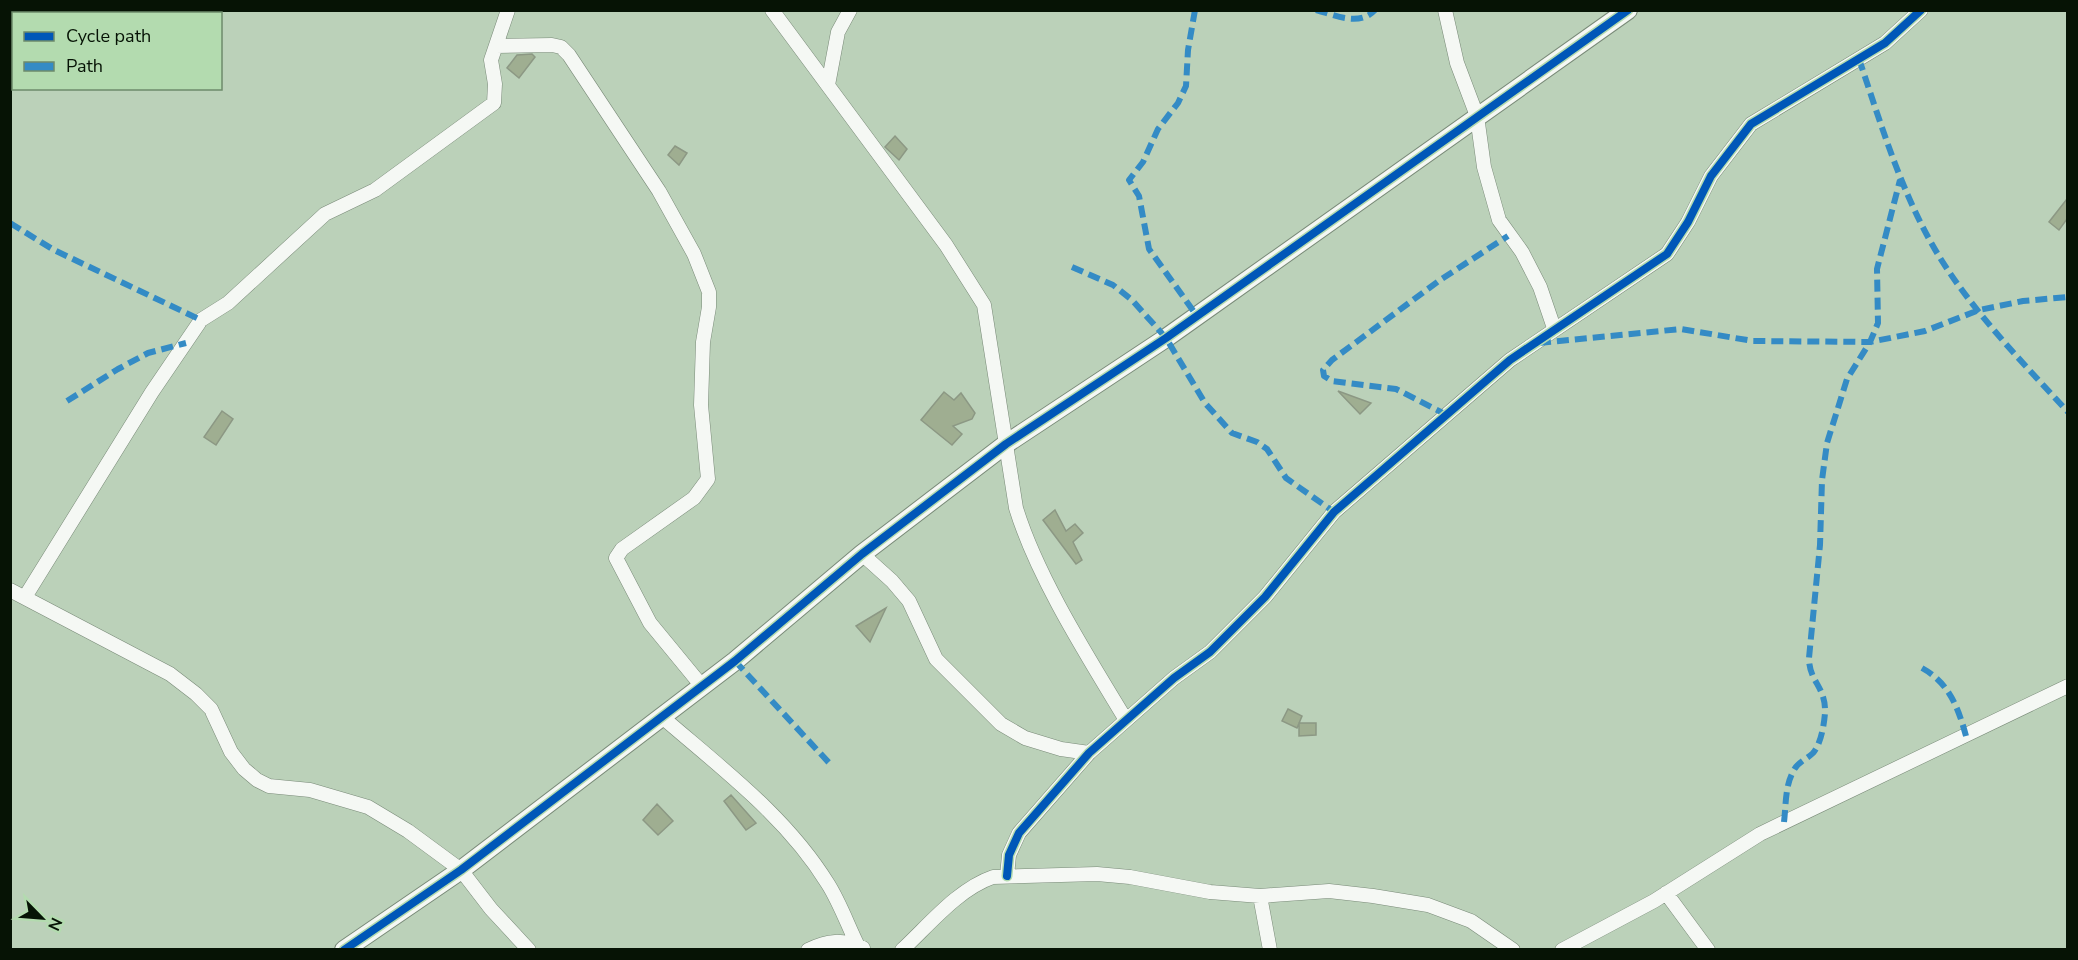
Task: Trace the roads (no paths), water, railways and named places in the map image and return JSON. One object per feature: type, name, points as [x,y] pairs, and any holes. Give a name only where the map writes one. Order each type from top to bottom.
[{"type":"street","points":[[26,597],[152,392],[201,320],[228,303],[325,214],[375,190],[494,103],[495,84],[491,60],[508,10]]},
{"type":"street","points":[[772,10],[946,245],[984,305],[1016,508],[1023,532],[1069,621],[1126,720]]},
{"type":"street","points":[[828,85],[838,32],[850,10]]},
{"type":"street","points":[[1445,10],[1457,63],[1477,116],[1484,167],[1499,220],[1522,252],[1540,287],[1554,328]]},
{"type":"street","points":[[344,950],[461,870],[700,685],[735,661],[862,554],[1006,444],[1166,338],[1477,116],[1611,17],[1628,10]]},
{"type":"street","points":[[1006,876],[1009,855],[1019,833],[1089,753],[1174,678],[1210,652],[1234,629],[1265,597],[1334,512],[1510,360],[1554,328],[1667,254],[1688,222],[1711,176],[1751,124],[1885,44],[1921,10]]},
{"type":"street","points":[[496,46],[552,45],[561,47],[569,55],[659,191],[694,254],[709,292],[703,342],[701,405],[708,479],[694,498],[622,549],[616,562],[650,622],[700,685]]},
{"type":"street","points":[[862,554],[892,581],[909,601],[936,659],[1001,724],[1025,738],[1052,747],[1089,753]]},
{"type":"street","points":[[10,590],[170,674],[211,709],[231,752],[244,769],[257,780],[269,786],[310,790],[368,807],[408,831],[461,870],[491,909],[529,950]]},
{"type":"street","points":[[1562,950],[1666,893],[1768,830],[2067,687]]},
{"type":"street","points":[[661,716],[771,812],[801,846],[830,886],[862,948]]},
{"type":"street","points":[[902,950],[951,904],[981,881],[1006,876],[1098,874],[1130,877],[1210,892],[1260,896],[1329,891],[1428,905],[1471,921],[1513,950]]},
{"type":"street","points":[[1666,893],[1708,950]]},
{"type":"street","points":[[1260,896],[1270,950]]},
{"type":"street","points":[[808,950],[823,943],[840,940],[862,948]]}]
